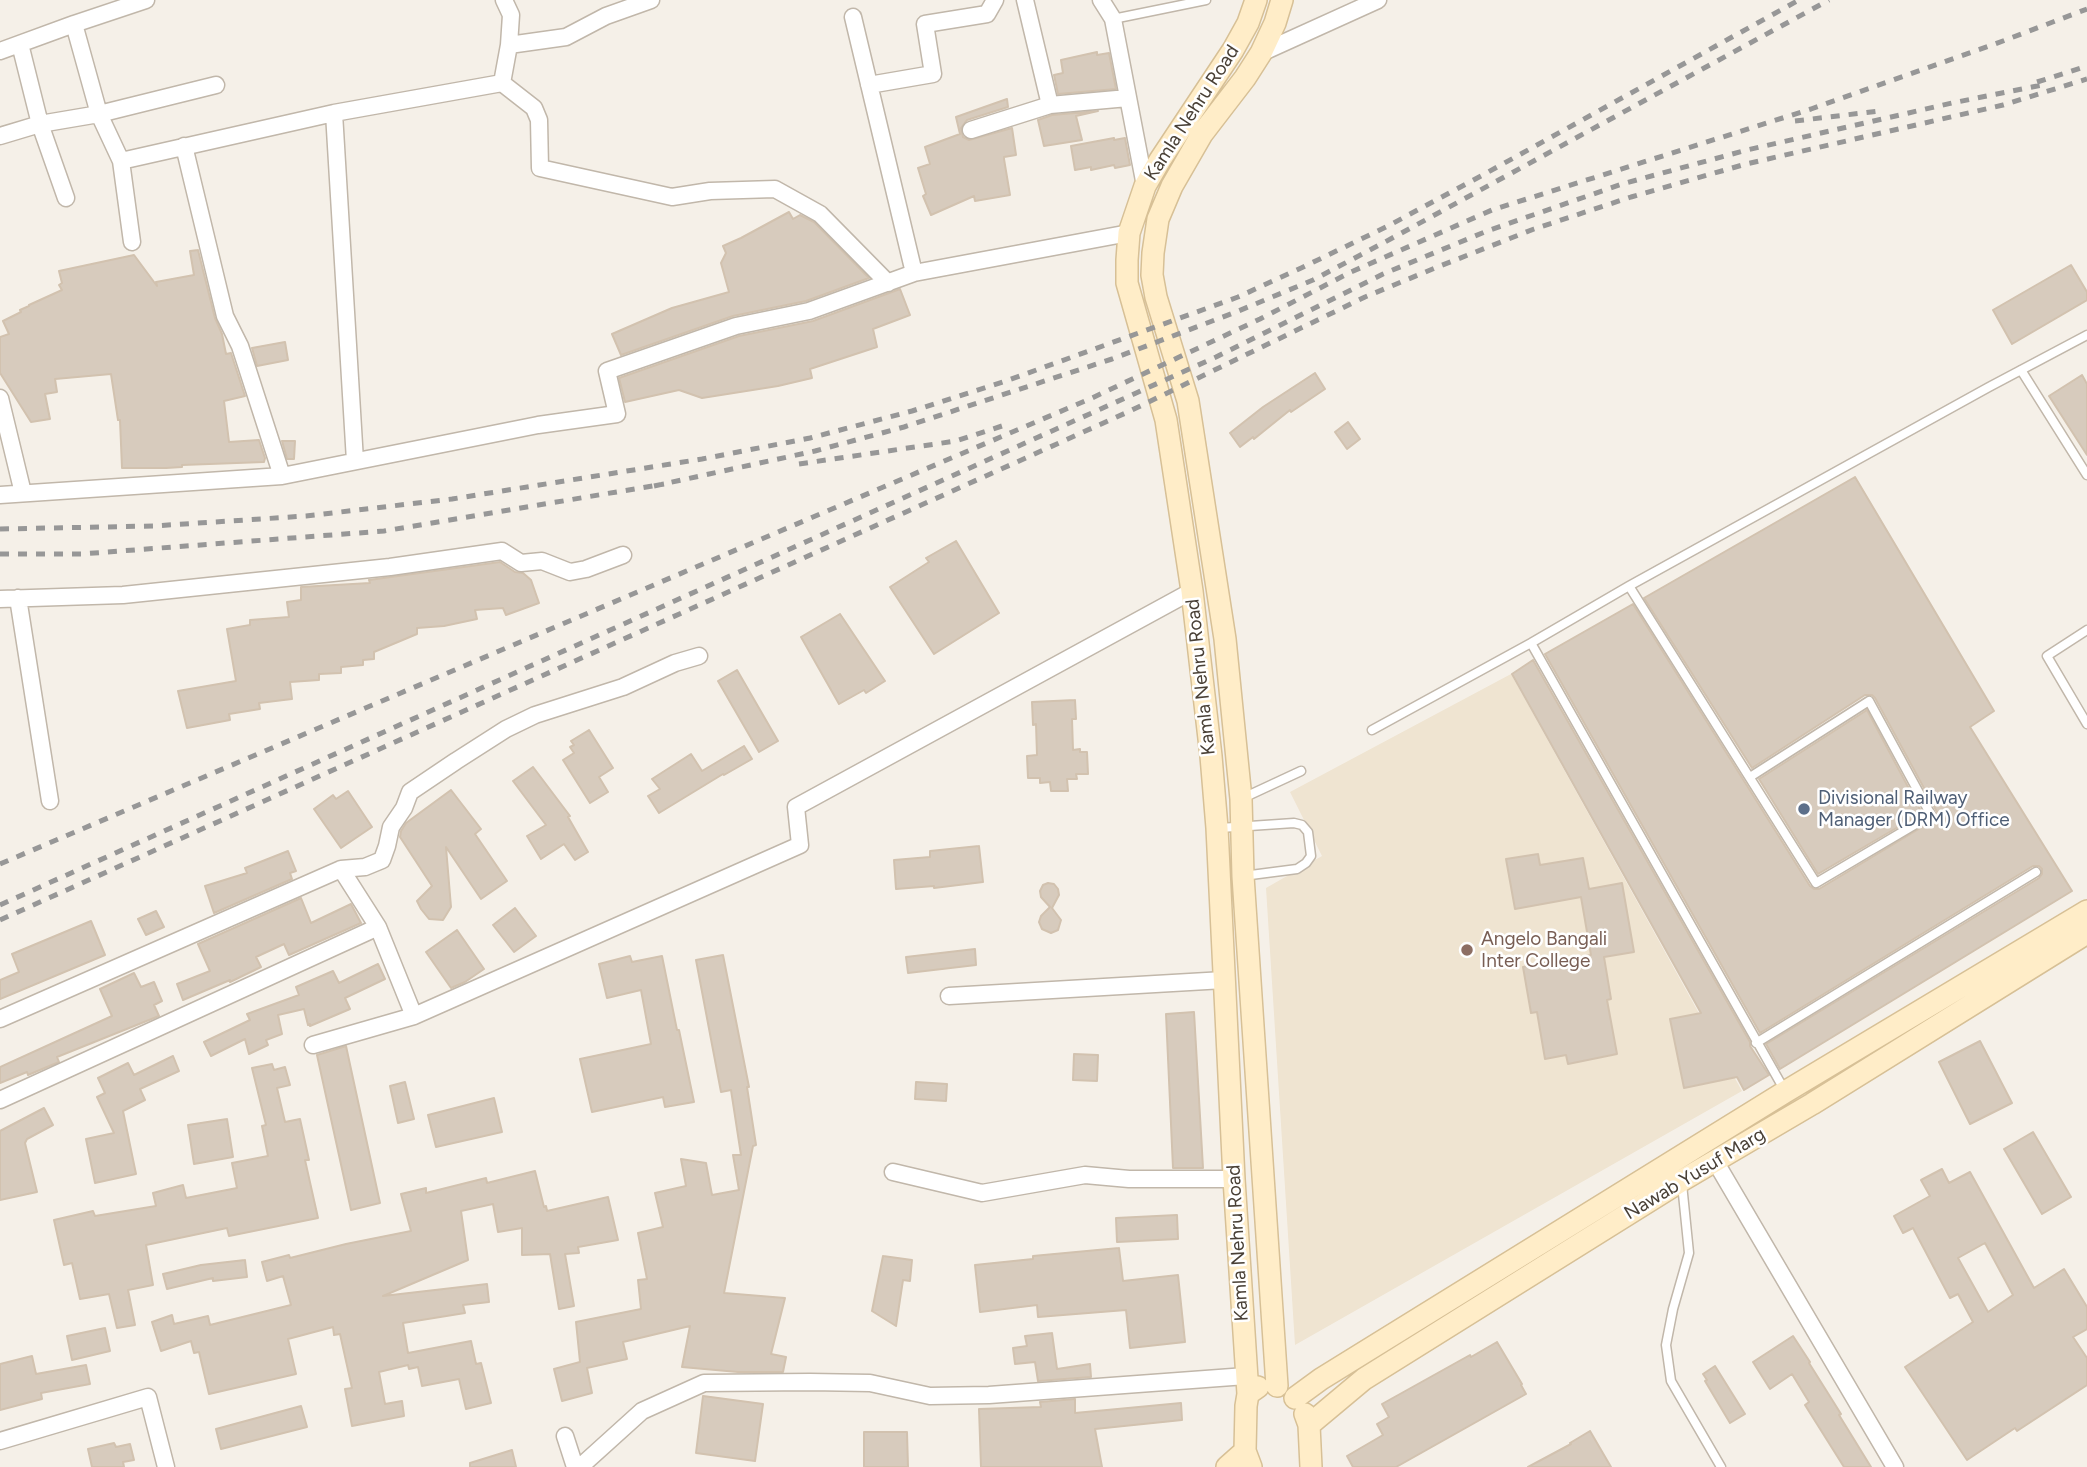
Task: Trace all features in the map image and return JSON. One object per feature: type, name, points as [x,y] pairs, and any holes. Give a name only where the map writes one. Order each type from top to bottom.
[{"type":"main road","name":"Kamla Nehru Road","points":[[1248,1462],[1247,1385],[1211,756],[1192,592],[1166,420],[1127,283],[1129,233],[1145,186],[1233,50],[1248,23],[1256,0]]},
{"type":"main road","name":"Kamla Nehru Road","points":[[1282,0],[1261,53],[1202,134],[1172,186],[1158,219],[1152,275],[1156,297],[1188,401],[1225,639],[1241,799],[1243,876],[1286,1392]]},
{"type":"main road","points":[[1211,756],[1237,755]]},
{"type":"main road","points":[[1286,1392],[1321,1379],[1785,1092],[2087,911]]},
{"type":"main road","name":"Nawab Yusuf Marg","points":[[1309,1425],[1364,1379],[2087,933]]},
{"type":"main road","points":[[1247,1385],[1286,1392],[1302,1406],[1309,1425],[1311,1467]]},
{"type":"main road","points":[[1227,1467],[1248,1462]]},
{"type":"street","points":[[0,51],[146,0]]},
{"type":"street","points":[[502,83],[511,15],[504,0]]},
{"type":"street","points":[[509,45],[566,37],[606,16],[651,0]]},
{"type":"street","points":[[869,85],[933,74],[925,24],[987,14],[995,0]]},
{"type":"street","points":[[1025,0],[1050,105]]},
{"type":"street","points":[[1101,0],[1112,19],[1145,186]]},
{"type":"street","points":[[1261,53],[1378,0]]},
{"type":"street","points":[[853,17],[914,273]]},
{"type":"street","points":[[74,23],[99,114],[121,161],[132,242]]},
{"type":"street","points":[[20,44],[40,124],[66,198]]},
{"type":"street","points":[[121,161],[334,113],[502,83],[534,108],[539,120],[540,168],[672,197],[710,191],[775,189],[820,214],[888,283]]},
{"type":"street","points":[[0,136],[40,124],[99,114],[216,85]]},
{"type":"street","points":[[971,130],[1050,105],[1128,98]]},
{"type":"street","points":[[334,113],[355,461]]},
{"type":"street","points":[[184,146],[225,316],[240,346],[282,476]]},
{"type":"street","points":[[0,495],[282,476],[538,425],[617,414],[607,371],[736,326],[809,311],[914,273],[1129,233]]},
{"type":"street","points":[[0,398],[23,493]]},
{"type":"street","points":[[0,599],[123,595],[390,567],[502,551],[521,563],[541,561],[570,572],[623,555]]},
{"type":"street","points":[[313,1045],[414,1016],[800,845],[796,807],[1192,592]]},
{"type":"street","points":[[18,598],[50,802]]},
{"type":"street","points":[[0,1019],[341,869],[365,867],[382,860],[391,827],[404,808],[410,792],[456,761],[506,729],[535,715],[623,687],[676,663],[699,656]]},
{"type":"street","points":[[341,869],[378,927],[414,1016]]},
{"type":"street","points":[[0,1100],[378,927]]},
{"type":"street","points":[[949,996],[1224,980]]},
{"type":"street","points":[[1715,1161],[1895,1467]]},
{"type":"street","points":[[893,1172],[982,1193],[1086,1175],[1129,1179],[1234,1179]]},
{"type":"street","points":[[565,1436],[578,1467],[642,1411],[704,1383],[870,1383],[930,1396],[1247,1385]]},
{"type":"street","points":[[0,1441],[148,1397],[166,1467]]},
{"type":"lane","points":[[1112,19],[1206,0]]},
{"type":"lane","points":[[1372,730],[2087,335]]},
{"type":"lane","points":[[2021,370],[2087,475]]},
{"type":"lane","points":[[1629,586],[1816,883],[1931,815],[1869,701],[1751,778]]},
{"type":"lane","points":[[2087,630],[2047,656],[2087,724]]},
{"type":"lane","points":[[1531,643],[1785,1092]]},
{"type":"lane","points":[[1241,799],[1301,771]]},
{"type":"lane","points":[[1217,828],[1294,823],[1302,825],[1308,832],[1311,856],[1306,863],[1297,869],[1243,876]]},
{"type":"lane","points":[[1756,1043],[2036,872]]},
{"type":"lane","points":[[1681,1181],[1689,1253],[1665,1345],[1671,1381],[1721,1467]]},
{"type":"shaded area","name":"Angelo Bangali Inter College","points":[[1511,674],[1742,1091],[1295,1345],[1266,888],[1322,856],[1290,792]]},
{"type":"building","points":[[1097,52],[1097,55],[1109,53],[1116,89],[1058,94],[1054,75],[1063,73],[1061,60]]},
{"type":"building","points":[[1007,99],[1008,107],[967,120],[961,128],[963,137],[969,140],[1012,128],[1016,155],[1004,157],[1010,195],[975,201],[974,196],[931,215],[923,196],[926,194],[918,168],[930,164],[925,147],[960,134],[956,117]]},
{"type":"building","points":[[1098,111],[1076,116],[1082,140],[1044,146],[1038,120],[1052,115]]},
{"type":"building","points":[[1125,138],[1130,165],[1075,170],[1071,146]]},
{"type":"building","points":[[789,212],[793,219],[800,215],[814,222],[869,278],[806,301],[733,316],[621,355],[612,334],[672,308],[729,292],[721,263],[726,253],[723,246]]},
{"type":"building","points":[[198,250],[226,354],[231,353],[245,396],[224,401],[229,442],[259,440],[264,462],[122,468],[120,420],[111,374],[55,379],[57,392],[45,394],[50,419],[31,422],[0,373],[0,337],[9,334],[3,321],[62,290],[59,285],[62,283],[59,271],[134,255],[157,286],[156,282],[194,275],[190,251]]},
{"type":"building","points":[[2071,265],[2087,292],[2087,300],[2012,344],[1993,310]]},
{"type":"building","points":[[900,289],[910,315],[873,329],[877,347],[810,369],[812,378],[702,398],[679,390],[625,402],[619,378],[739,336],[813,321]]},
{"type":"building","points":[[285,342],[288,360],[257,366],[252,348]]},
{"type":"building","points":[[1315,373],[1325,389],[1291,412],[1290,410],[1240,447],[1230,433],[1263,407]]},
{"type":"building","points":[[2082,375],[2087,384],[2087,455],[2049,396]]},
{"type":"building","points":[[1348,422],[1360,439],[1347,449],[1335,432]]},
{"type":"building","points":[[282,441],[295,441],[294,459],[287,459]]},
{"type":"building","name":"Divisional Railway Manager (DRM) Office","points":[[1855,477],[1994,711],[1970,727],[2072,891],[1780,1069],[1766,1044],[2039,878],[2042,869],[2033,866],[1760,1033],[1545,654],[1633,604],[1810,886],[1819,889],[1937,818],[1937,812],[1875,698],[1865,695],[1752,768],[1644,598]]},
{"type":"building","points":[[956,541],[999,613],[934,654],[890,587],[929,562],[926,558]]},
{"type":"building","points":[[500,562],[531,580],[539,603],[506,615],[503,608],[475,610],[477,619],[417,628],[417,634],[374,652],[374,659],[363,660],[363,665],[341,667],[341,673],[319,674],[319,680],[290,682],[292,699],[259,703],[260,709],[229,714],[230,720],[187,728],[178,691],[236,681],[227,629],[250,625],[250,620],[289,617],[287,602],[301,600],[301,587],[370,583],[369,580]]},
{"type":"building","points":[[840,614],[885,681],[866,693],[864,690],[839,704],[801,637]]},
{"type":"building","points":[[1533,660],[1750,1046],[1769,1075],[1744,1090],[1737,1077],[1684,1088],[1670,1019],[1701,1013],[1512,674]]},
{"type":"building","points":[[737,670],[778,741],[759,752],[718,681]]},
{"type":"building","points":[[1075,700],[1076,719],[1072,719],[1073,750],[1087,752],[1088,774],[1076,774],[1077,779],[1067,779],[1068,791],[1051,791],[1050,782],[1040,783],[1040,778],[1028,778],[1027,756],[1037,755],[1032,702]]},
{"type":"building","points":[[1867,710],[1922,813],[1818,874],[1759,779]]},
{"type":"building","points":[[589,730],[613,768],[599,777],[608,792],[590,803],[563,760],[574,753],[570,747],[574,745],[571,741]]},
{"type":"building","points":[[744,746],[752,759],[659,813],[648,796],[660,789],[652,779],[691,754],[702,771]]},
{"type":"building","points":[[533,767],[570,816],[568,817],[588,852],[575,860],[564,844],[541,859],[527,836],[546,825],[513,781]]},
{"type":"building","points":[[451,790],[481,829],[475,834],[507,881],[481,899],[446,847],[451,907],[443,920],[429,919],[417,901],[432,886],[400,837],[401,831],[406,823]]},
{"type":"building","points":[[348,791],[372,827],[341,848],[314,809],[333,795],[336,799]]},
{"type":"building","points":[[979,846],[983,882],[896,889],[894,860],[930,857],[930,851]]},
{"type":"building","points":[[288,851],[296,871],[290,873],[292,879],[214,913],[205,886],[247,873],[245,868]]},
{"type":"building","points":[[1538,854],[1540,865],[1583,858],[1589,889],[1622,883],[1634,952],[1604,957],[1611,999],[1607,1000],[1617,1054],[1568,1064],[1566,1055],[1545,1059],[1537,1012],[1531,1013],[1523,967],[1591,955],[1581,897],[1515,909],[1506,859]]},
{"type":"building","points":[[1054,884],[1058,889],[1059,895],[1052,908],[1061,920],[1058,930],[1051,933],[1042,929],[1039,922],[1050,907],[1041,897],[1040,891],[1043,885]]},
{"type":"building","points":[[301,898],[311,923],[351,904],[361,923],[289,955],[284,944],[256,957],[261,967],[183,1000],[177,984],[210,971],[198,944]]},
{"type":"building","points":[[515,908],[536,936],[514,952],[493,925]]},
{"type":"building","points":[[156,911],[164,927],[146,935],[138,919]]},
{"type":"building","points":[[91,921],[105,955],[0,999],[0,980],[19,972],[12,954]]},
{"type":"building","points":[[457,930],[484,969],[451,988],[426,952]]},
{"type":"building","points":[[975,949],[976,965],[908,973],[906,957]]},
{"type":"building","points":[[723,955],[749,1087],[756,1145],[753,1146],[724,1293],[785,1298],[771,1354],[786,1357],[783,1372],[738,1372],[682,1367],[690,1326],[623,1342],[627,1359],[587,1368],[592,1393],[562,1401],[554,1369],[580,1362],[576,1322],[641,1309],[638,1280],[647,1279],[638,1233],[663,1227],[655,1193],[686,1186],[681,1159],[706,1163],[712,1195],[739,1190],[733,1155],[741,1155],[731,1090],[721,1092],[696,960]]},
{"type":"building","points":[[630,956],[632,962],[662,956],[694,1102],[665,1107],[663,1097],[592,1112],[580,1059],[651,1044],[641,990],[607,998],[599,964]]},
{"type":"building","points":[[378,964],[385,979],[345,998],[350,1009],[310,1026],[304,1009],[278,1015],[282,1034],[266,1040],[268,1045],[249,1054],[245,1039],[211,1056],[204,1042],[250,1020],[247,1014],[299,995],[296,987],[333,971],[339,983]]},
{"type":"building","points":[[134,973],[141,987],[154,982],[162,1001],[154,1005],[159,1016],[57,1057],[59,1062],[0,1083],[0,1067],[112,1016],[100,989]]},
{"type":"building","points":[[1194,1012],[1203,1168],[1173,1168],[1166,1014]]},
{"type":"building","points":[[1980,1041],[2012,1103],[1970,1124],[1939,1062]]},
{"type":"building","points":[[346,1046],[380,1203],[351,1210],[317,1055]]},
{"type":"building","points":[[1074,1054],[1098,1055],[1097,1081],[1073,1080]]},
{"type":"building","points":[[173,1056],[179,1071],[140,1089],[145,1100],[123,1111],[136,1174],[95,1183],[86,1139],[114,1133],[97,1097],[105,1093],[98,1078],[128,1063],[134,1075]]},
{"type":"building","points":[[272,1064],[274,1070],[285,1067],[290,1085],[277,1088],[285,1122],[300,1119],[309,1160],[305,1160],[318,1218],[229,1236],[227,1228],[146,1245],[153,1285],[128,1290],[135,1325],[117,1328],[109,1294],[80,1299],[72,1263],[64,1265],[54,1220],[93,1211],[95,1216],[156,1206],[153,1193],[183,1185],[186,1198],[237,1188],[232,1163],[268,1156],[262,1126],[266,1125],[252,1068]]},
{"type":"building","points":[[405,1082],[414,1119],[398,1123],[390,1086]]},
{"type":"building","points":[[916,1082],[947,1084],[946,1101],[915,1099]]},
{"type":"building","points":[[494,1098],[502,1132],[436,1147],[428,1115]]},
{"type":"building","points":[[44,1108],[53,1125],[27,1139],[25,1143],[37,1192],[0,1200],[0,1131]]},
{"type":"building","points":[[227,1119],[233,1157],[194,1164],[188,1125]]},
{"type":"building","points":[[2033,1132],[2071,1197],[2042,1214],[2004,1149]]},
{"type":"building","points":[[1942,1169],[1949,1183],[1970,1172],[2034,1288],[2064,1269],[2087,1307],[2087,1329],[2073,1337],[2087,1358],[2087,1385],[1967,1460],[1905,1367],[1973,1322],[1958,1294],[1950,1298],[1913,1228],[1903,1233],[1894,1216],[1930,1196],[1921,1180]],"holes":[[[1985,1243],[2013,1295],[1988,1312],[1958,1258]]]},
{"type":"building","points":[[535,1171],[547,1211],[608,1197],[618,1240],[578,1247],[579,1253],[565,1254],[574,1306],[559,1309],[550,1254],[522,1255],[522,1228],[498,1232],[493,1204],[461,1211],[468,1260],[383,1296],[487,1284],[489,1302],[463,1305],[465,1313],[403,1323],[408,1353],[471,1341],[476,1364],[481,1363],[491,1403],[466,1409],[459,1379],[422,1386],[418,1367],[409,1369],[408,1365],[379,1372],[385,1404],[402,1401],[404,1416],[352,1426],[345,1389],[352,1388],[340,1334],[334,1335],[333,1327],[288,1339],[296,1374],[209,1394],[199,1352],[194,1353],[191,1341],[161,1351],[152,1322],[172,1315],[174,1324],[208,1316],[210,1325],[291,1305],[283,1276],[267,1281],[262,1262],[411,1231],[401,1194],[426,1188],[426,1193],[486,1178],[487,1183]]},
{"type":"building","points":[[1177,1215],[1178,1239],[1117,1242],[1116,1218]]},
{"type":"building","points":[[1119,1248],[1123,1281],[1178,1275],[1185,1342],[1130,1348],[1126,1310],[1038,1317],[1037,1305],[980,1312],[975,1265],[1033,1259],[1033,1256]]},
{"type":"building","points":[[883,1256],[912,1260],[910,1281],[903,1280],[896,1326],[872,1311]]},
{"type":"building","points":[[245,1260],[247,1277],[213,1281],[213,1278],[167,1289],[163,1274],[201,1265]]},
{"type":"building","points":[[105,1328],[110,1351],[72,1360],[67,1336]]},
{"type":"building","points":[[1052,1333],[1057,1369],[1090,1364],[1091,1377],[1038,1381],[1035,1362],[1015,1364],[1013,1348],[1027,1346],[1025,1336]]},
{"type":"building","points":[[1793,1336],[1871,1467],[1844,1467],[1805,1405],[1809,1402],[1792,1374],[1770,1389],[1753,1362]]},
{"type":"building","points":[[1497,1342],[1526,1394],[1396,1467],[1353,1467],[1347,1456],[1383,1435],[1377,1424],[1389,1417],[1382,1404]]},
{"type":"building","points":[[32,1356],[36,1374],[86,1365],[90,1384],[41,1393],[42,1399],[0,1410],[0,1364]]},
{"type":"building","points":[[1715,1366],[1745,1414],[1730,1423],[1703,1374]]},
{"type":"building","points":[[703,1396],[763,1404],[755,1461],[696,1453]]},
{"type":"building","points":[[1075,1399],[1075,1413],[1181,1403],[1182,1420],[1095,1429],[1102,1467],[981,1467],[979,1409],[1041,1407],[1040,1402]]},
{"type":"building","points":[[301,1406],[307,1427],[221,1449],[216,1429]]},
{"type":"building","points":[[1590,1431],[1611,1467],[1528,1467],[1571,1444]]},
{"type":"building","points":[[864,1432],[907,1432],[908,1467],[864,1467]]},
{"type":"building","points":[[114,1443],[116,1447],[130,1444],[134,1460],[123,1462],[124,1467],[92,1467],[88,1449]]},
{"type":"building","points":[[512,1450],[516,1467],[470,1467],[470,1463]]},
{"type":"railway","points":[[0,529],[153,526],[306,516],[452,499],[702,459],[810,438],[912,411],[1006,381],[1238,297],[1299,269],[1386,227],[1481,176],[1799,0]]},
{"type":"railway","points":[[654,486],[815,451],[904,427],[1112,359],[1236,312],[1313,280],[1829,0]]},
{"type":"railway","points":[[0,864],[1092,398],[1260,319],[1351,272],[1492,210],[1811,109],[2087,9]]},
{"type":"railway","points":[[2037,82],[2087,66]]},
{"type":"railway","points":[[0,920],[1130,411],[1365,297],[1435,268],[1534,229],[1631,197],[1746,164],[2003,105],[2087,79]]},
{"type":"railway","points":[[0,905],[1216,357],[1383,274],[1487,231],[1622,184],[1747,150],[2047,84]]},
{"type":"railway","points":[[1795,121],[1879,111]]},
{"type":"railway","points":[[799,464],[956,441],[1005,425]]},
{"type":"railway","points":[[0,554],[81,554],[384,531],[664,484]]},
{"type":"place","name":"Divisional Railway Manager (DRM) Office","points":[[1804,809]]},
{"type":"place","name":"Angelo Bangali Inter College","points":[[1467,950]]}]
